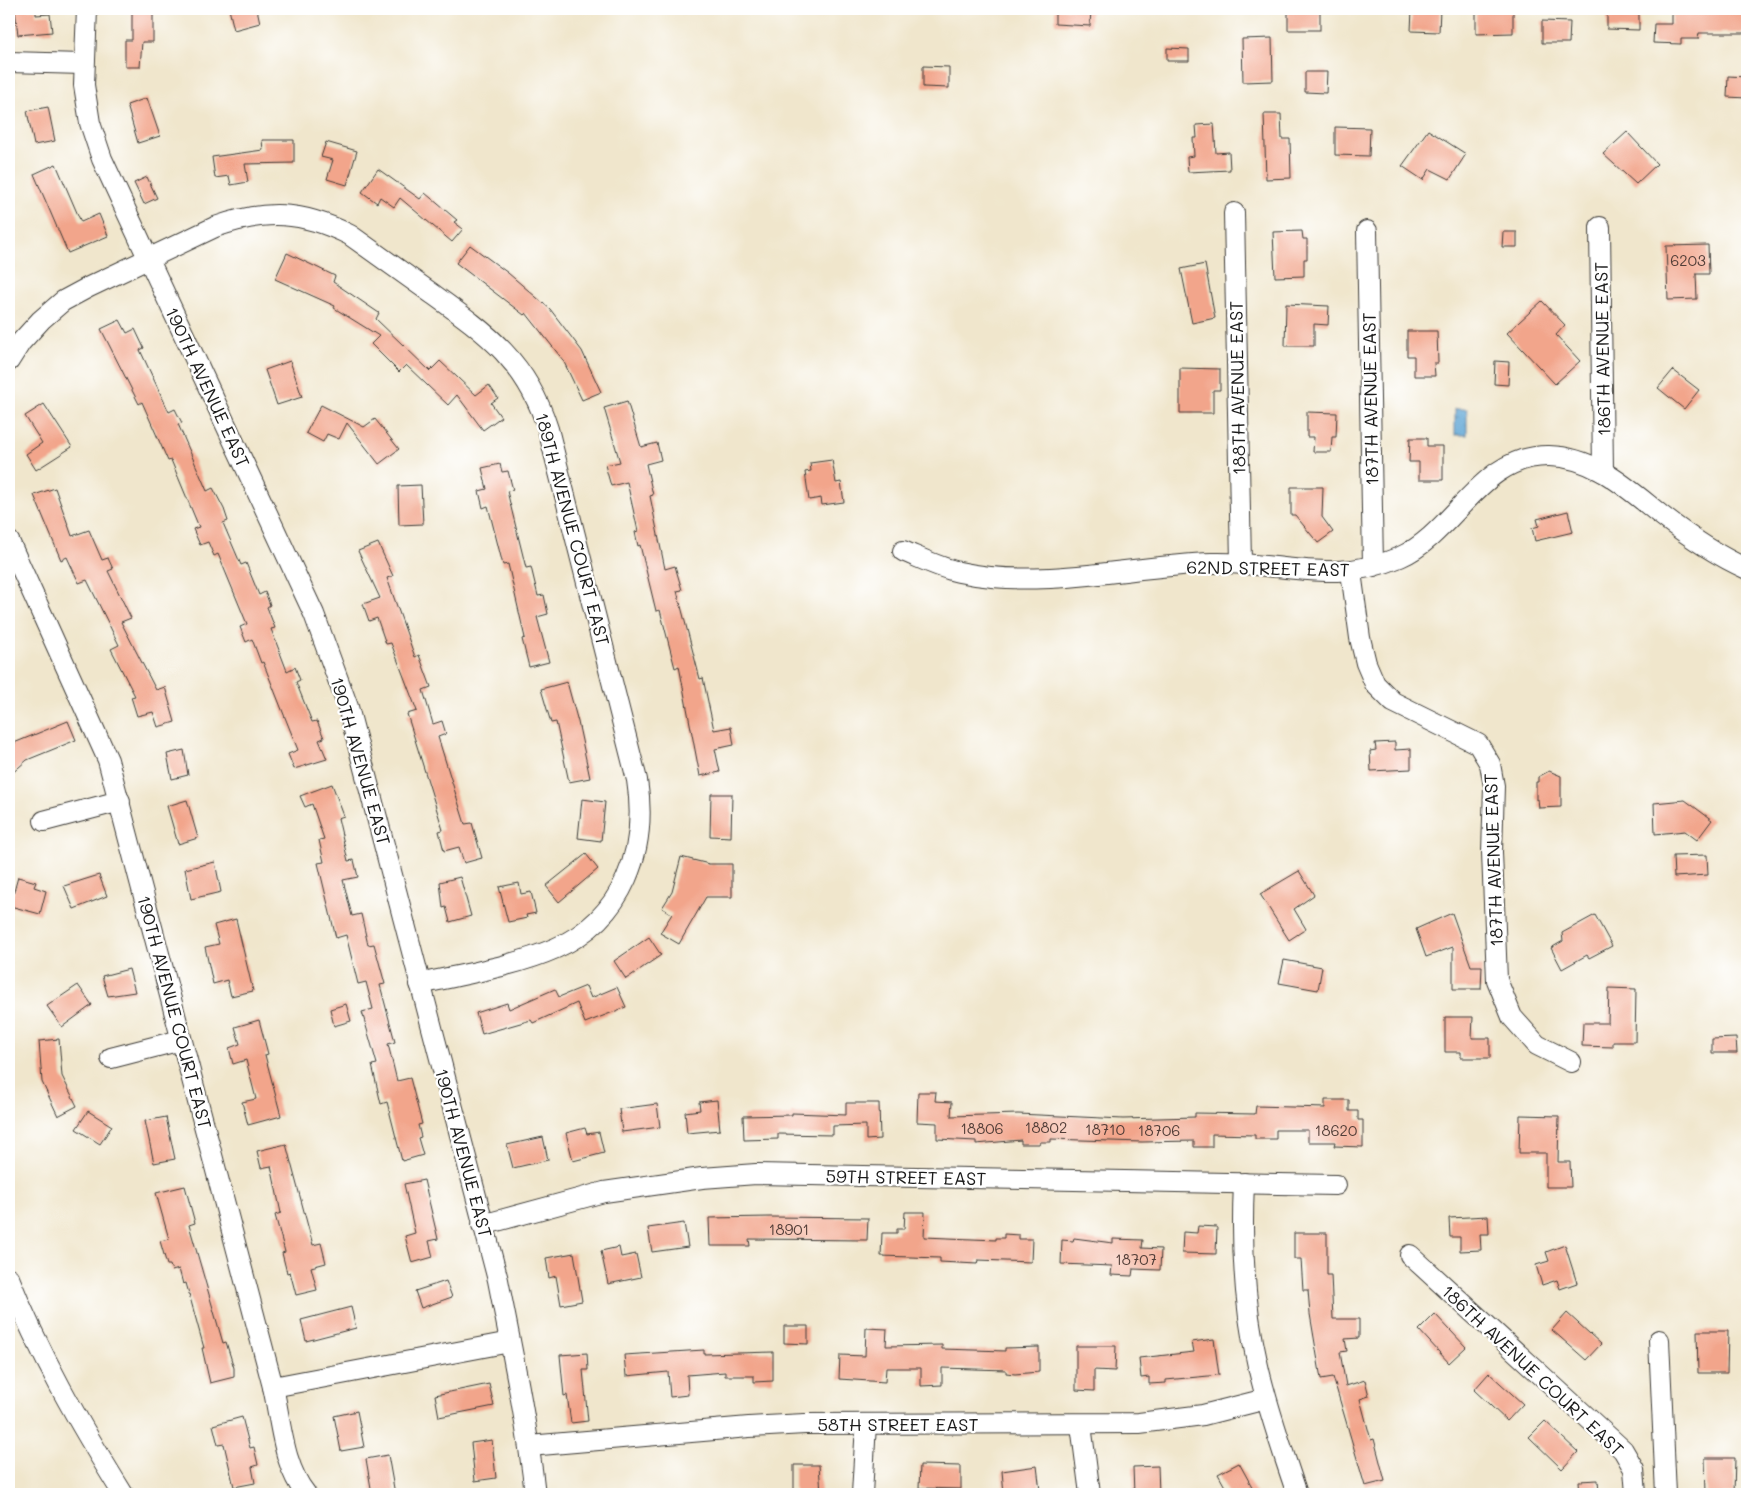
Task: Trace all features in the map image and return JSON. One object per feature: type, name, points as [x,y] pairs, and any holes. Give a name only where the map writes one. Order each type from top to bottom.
[{"type":"street","name":"190TH AVENUE EAST","points":[[87,9],[83,64],[86,104],[95,141],[110,178],[326,644],[358,740],[482,1225],[498,1280],[529,1446],[534,1494]]},
{"type":"street","points":[[9,62],[83,64]]},
{"type":"street","name":"188TH AVENUE EAST","points":[[1234,213],[1241,564]]},
{"type":"street","name":"189TH AVENUE COURT EAST","points":[[148,258],[215,227],[237,219],[260,214],[284,214],[307,217],[329,224],[350,235],[491,337],[522,372],[543,414],[637,780],[641,822],[636,855],[621,890],[606,910],[588,928],[567,942],[532,957],[420,984]]},
{"type":"street","name":"186TH AVENUE EAST","points":[[1600,227],[1603,472]]},
{"type":"street","name":"187TH AVENUE EAST","points":[[1367,231],[1373,566]]},
{"type":"street","points":[[9,361],[21,342],[40,320],[63,301],[148,258]]},
{"type":"street","name":"62ND STREET EAST","points":[[902,550],[956,572],[994,578],[1061,578],[1181,565],[1241,564],[1303,571],[1351,572],[1402,556],[1416,548],[1482,484],[1504,466],[1530,457],[1562,457],[1579,461],[1603,472],[1636,493],[1661,515],[1700,544],[1747,569]]},
{"type":"street","name":"190TH AVENUE COURT EAST","points":[[10,545],[91,719],[108,760],[274,1387],[295,1481],[306,1494]]},
{"type":"street","name":"187TH AVENUE EAST","points":[[1351,572],[1360,638],[1366,663],[1375,684],[1393,702],[1478,744],[1490,764],[1494,786],[1492,852],[1498,980],[1512,1017],[1518,1024],[1537,1045],[1571,1062]]},
{"type":"street","points":[[44,821],[120,801]]},
{"type":"street","points":[[111,1058],[181,1040]]},
{"type":"street","name":"59TH STREET EAST","points":[[482,1225],[604,1192],[702,1178],[756,1174],[1336,1185]]},
{"type":"street","points":[[1244,1184],[1242,1228],[1250,1331],[1266,1399],[1297,1494]]},
{"type":"street","name":"186TH AVENUE COURT EAST","points":[[1410,1255],[1622,1450],[1634,1469],[1636,1494]]},
{"type":"street","points":[[9,1278],[43,1356],[87,1436],[123,1494]]},
{"type":"street","points":[[1659,1340],[1666,1494]]},
{"type":"street","points":[[274,1387],[510,1342]]},
{"type":"street","name":"58TH STREET EAST","points":[[529,1446],[749,1427],[866,1424],[1081,1424],[1171,1420],[1219,1412],[1266,1399]]},
{"type":"street","points":[[862,1494],[866,1424]]},
{"type":"street","points":[[1081,1424],[1090,1494]]},
{"type":"water","points":[[1455,409],[1467,409],[1467,435],[1455,435]]},
{"type":"building","points":[[15,9],[36,9],[36,15],[50,14],[52,32],[18,35]]},
{"type":"building","points":[[229,9],[257,9],[260,23],[234,30]]},
{"type":"building","points":[[1055,9],[1091,9],[1090,26],[1055,24]]},
{"type":"building","points":[[1288,9],[1320,9],[1320,30],[1288,30]]},
{"type":"building","points":[[1412,9],[1440,9],[1439,32],[1411,31]]},
{"type":"building","points":[[1476,9],[1513,9],[1513,33],[1476,34]]},
{"type":"building","points":[[1607,9],[1639,9],[1639,30],[1607,29]]},
{"type":"building","points":[[1714,9],[1747,9],[1747,33],[1699,33],[1698,39],[1681,39],[1681,44],[1653,43],[1654,24],[1672,24],[1672,10],[1714,11]]},
{"type":"building","points":[[132,12],[153,12],[153,42],[142,42],[140,67],[125,67],[125,40],[132,40]]},
{"type":"building","points":[[1542,21],[1570,22],[1569,43],[1542,43]]},
{"type":"building","points":[[1272,38],[1273,81],[1243,82],[1242,39]]},
{"type":"building","points":[[1167,48],[1189,49],[1189,61],[1167,61]]},
{"type":"building","points":[[923,66],[949,67],[949,88],[923,87]]},
{"type":"building","points":[[1305,72],[1327,72],[1326,93],[1305,92]]},
{"type":"building","points":[[1728,76],[1747,77],[1747,98],[1727,97]]},
{"type":"building","points":[[147,98],[160,136],[138,143],[127,105]]},
{"type":"building","points":[[48,107],[55,141],[34,145],[27,111]]},
{"type":"building","points":[[1264,114],[1281,114],[1282,139],[1290,139],[1291,178],[1266,179]]},
{"type":"building","points":[[1214,124],[1216,153],[1229,152],[1230,170],[1188,172],[1187,157],[1194,156],[1193,138],[1197,138],[1196,125]]},
{"type":"building","points":[[1335,127],[1370,128],[1369,156],[1335,155]]},
{"type":"building","points":[[1428,130],[1466,154],[1450,179],[1430,169],[1423,180],[1402,166]]},
{"type":"building","points":[[1627,132],[1657,164],[1636,184],[1603,154]]},
{"type":"building","points":[[262,140],[294,140],[294,163],[245,164],[248,182],[231,185],[229,176],[215,178],[212,157],[263,150]]},
{"type":"building","points":[[326,142],[357,151],[347,185],[327,179],[333,160],[321,157]]},
{"type":"building","points":[[56,164],[81,222],[99,214],[108,236],[68,253],[34,174]]},
{"type":"building","points":[[378,169],[420,199],[425,193],[457,220],[454,222],[463,229],[452,242],[400,198],[394,207],[380,197],[377,203],[362,192]]},
{"type":"building","points":[[147,177],[157,198],[144,204],[134,183]]},
{"type":"building","points":[[1302,231],[1303,239],[1307,239],[1307,259],[1304,259],[1304,276],[1275,277],[1273,232]]},
{"type":"building","points":[[1503,232],[1517,232],[1517,247],[1502,247]]},
{"type":"building","points":[[470,245],[508,273],[550,309],[582,351],[601,392],[582,400],[563,360],[526,313],[524,315],[456,263]]},
{"type":"building","points":[[1708,245],[1709,274],[1696,274],[1697,299],[1668,300],[1666,246]]},
{"type":"building","points":[[287,253],[335,276],[333,282],[379,313],[376,319],[430,371],[440,361],[476,395],[489,385],[498,398],[491,403],[501,417],[483,430],[457,395],[448,405],[406,365],[399,372],[371,344],[379,336],[334,308],[335,306],[275,279]]},
{"type":"building","points":[[1205,264],[1215,318],[1192,323],[1181,269]]},
{"type":"building","points":[[1542,301],[1565,325],[1556,335],[1580,361],[1555,384],[1507,333]]},
{"type":"building","points":[[1286,304],[1329,306],[1328,325],[1314,324],[1314,346],[1285,346]]},
{"type":"building","points":[[120,320],[127,333],[135,329],[144,348],[140,350],[169,412],[175,409],[182,423],[178,424],[207,491],[213,488],[224,509],[228,521],[223,523],[241,565],[246,563],[259,595],[265,592],[270,605],[267,607],[275,628],[271,629],[287,671],[295,667],[300,680],[296,682],[312,722],[317,721],[324,738],[319,740],[327,759],[294,769],[288,754],[298,750],[252,639],[246,642],[240,627],[247,624],[218,554],[214,556],[208,542],[200,545],[193,529],[199,527],[171,460],[168,461],[142,402],[139,404],[101,329]]},
{"type":"building","points":[[1407,331],[1437,331],[1438,363],[1434,363],[1435,376],[1414,376],[1414,356],[1407,356]]},
{"type":"building","points":[[290,361],[302,397],[277,405],[265,370]]},
{"type":"building","points":[[1495,361],[1509,362],[1508,385],[1494,384]]},
{"type":"building","points":[[1180,368],[1220,369],[1220,390],[1213,390],[1213,413],[1180,413]]},
{"type":"building","points":[[1673,370],[1699,390],[1684,409],[1658,388]]},
{"type":"building","points":[[627,401],[641,447],[657,443],[661,460],[646,464],[653,495],[650,496],[665,569],[675,566],[682,590],[677,591],[700,679],[703,678],[714,730],[731,727],[734,745],[715,749],[720,772],[700,776],[679,666],[675,668],[660,610],[656,611],[640,545],[638,546],[635,532],[638,531],[627,482],[611,486],[605,465],[620,462],[604,408]]},
{"type":"building","points":[[44,404],[72,447],[36,470],[26,454],[42,443],[25,416]]},
{"type":"building","points":[[321,405],[364,427],[375,419],[399,449],[379,464],[347,423],[339,439],[327,434],[323,442],[306,433]]},
{"type":"building","points":[[1307,412],[1337,413],[1336,437],[1332,437],[1331,452],[1313,452],[1314,437],[1307,437]]},
{"type":"building","points":[[1410,438],[1427,438],[1427,446],[1443,446],[1443,480],[1419,480],[1419,462],[1409,462]]},
{"type":"building","points":[[832,460],[836,483],[841,482],[844,502],[822,505],[821,498],[809,500],[805,472],[811,471],[810,463]]},
{"type":"building","points":[[500,464],[502,472],[508,471],[513,490],[507,491],[526,568],[531,567],[538,596],[544,595],[548,614],[537,617],[549,662],[529,667],[522,639],[525,638],[508,564],[503,565],[488,506],[483,508],[479,491],[487,489],[482,468]]},
{"type":"building","points":[[421,485],[423,524],[399,525],[398,486]]},
{"type":"building","points":[[1291,487],[1323,487],[1322,517],[1333,532],[1318,543],[1295,515],[1291,515]]},
{"type":"building","points":[[55,488],[72,536],[89,530],[102,560],[108,558],[113,569],[108,571],[131,618],[121,622],[156,690],[165,687],[175,722],[158,727],[153,712],[137,716],[131,697],[135,696],[111,649],[119,645],[87,580],[79,583],[67,557],[61,560],[34,495]]},
{"type":"building","points":[[1568,511],[1573,532],[1535,541],[1532,528],[1539,526],[1537,519]]},
{"type":"building","points":[[378,543],[393,576],[387,578],[415,657],[419,655],[431,687],[423,690],[433,724],[442,721],[446,734],[438,737],[465,824],[472,823],[482,858],[464,863],[459,847],[444,851],[439,831],[443,830],[407,714],[417,711],[391,643],[386,644],[377,618],[369,621],[363,604],[380,598],[358,551]]},
{"type":"building","points":[[567,682],[590,778],[569,782],[556,722],[551,723],[541,689]]},
{"type":"building","points":[[68,721],[76,740],[27,760],[9,776],[9,745]]},
{"type":"building","points":[[1395,742],[1395,750],[1411,749],[1411,769],[1371,771],[1370,751],[1376,750],[1375,743]]},
{"type":"building","points":[[184,750],[188,775],[172,779],[167,754]]},
{"type":"building","points":[[1549,771],[1561,776],[1561,807],[1539,808],[1538,799],[1536,800],[1536,782],[1538,782],[1538,777]]},
{"type":"building","points":[[332,784],[344,816],[338,818],[348,861],[354,860],[358,877],[343,880],[352,916],[361,914],[368,945],[374,944],[385,984],[380,985],[395,1042],[388,1044],[397,1081],[410,1078],[422,1124],[418,1125],[421,1137],[418,1138],[423,1155],[402,1161],[387,1102],[381,1104],[372,1065],[377,1064],[362,1012],[373,1009],[366,982],[358,984],[346,935],[336,938],[318,863],[324,862],[319,840],[324,839],[312,804],[305,807],[300,796]]},
{"type":"building","points":[[711,794],[732,794],[731,837],[710,836]]},
{"type":"building","points":[[582,799],[605,802],[601,841],[578,838]]},
{"type":"building","points":[[187,800],[198,838],[178,844],[167,806]]},
{"type":"building","points":[[1685,800],[1712,820],[1697,840],[1685,831],[1655,834],[1654,803]]},
{"type":"building","points":[[586,854],[598,869],[559,902],[546,886]]},
{"type":"building","points":[[1707,855],[1708,875],[1674,877],[1673,856]]},
{"type":"building","points":[[681,857],[709,864],[732,864],[732,897],[706,897],[679,944],[660,933],[672,914],[662,908],[672,892]]},
{"type":"building","points":[[215,862],[221,892],[191,899],[185,869]]},
{"type":"building","points":[[1299,871],[1314,895],[1294,909],[1306,929],[1289,940],[1260,894]]},
{"type":"building","points":[[99,875],[107,896],[74,909],[64,886]]},
{"type":"building","points":[[18,877],[36,882],[34,887],[46,891],[40,914],[10,906]]},
{"type":"building","points":[[460,877],[471,916],[450,922],[446,907],[443,908],[440,882]]},
{"type":"building","points":[[519,883],[521,894],[531,892],[536,913],[526,915],[527,918],[508,922],[499,887]]},
{"type":"building","points":[[1452,913],[1471,966],[1482,966],[1481,989],[1453,989],[1453,947],[1426,957],[1416,929]]},
{"type":"building","points":[[1595,915],[1612,946],[1589,958],[1587,955],[1562,969],[1551,948],[1563,941],[1562,933]]},
{"type":"building","points":[[236,919],[253,991],[231,996],[227,980],[213,984],[205,947],[219,944],[214,925]]},
{"type":"building","points":[[649,937],[661,955],[626,979],[614,961]]},
{"type":"building","points":[[1284,960],[1322,967],[1318,990],[1279,983]]},
{"type":"building","points":[[129,969],[135,992],[108,996],[102,976]]},
{"type":"building","points":[[78,985],[92,1005],[62,1027],[47,1006]]},
{"type":"building","points":[[586,986],[591,998],[617,987],[626,1007],[585,1023],[577,1003],[533,1023],[531,1020],[482,1034],[476,1013],[507,1003],[509,1009],[555,989],[559,997]]},
{"type":"building","points":[[1609,988],[1636,989],[1635,1042],[1613,1042],[1613,1047],[1582,1046],[1583,1023],[1608,1023]]},
{"type":"building","points":[[346,1004],[351,1021],[334,1026],[330,1009]]},
{"type":"building","points":[[1445,1017],[1473,1017],[1472,1038],[1490,1038],[1490,1058],[1461,1058],[1461,1052],[1445,1052]]},
{"type":"building","points":[[259,1020],[268,1054],[265,1055],[281,1116],[248,1125],[242,1102],[256,1099],[246,1060],[233,1064],[229,1048],[240,1044],[235,1027]]},
{"type":"building","points":[[1736,1038],[1737,1053],[1712,1053],[1712,1039]]},
{"type":"building","points":[[59,1039],[62,1076],[77,1106],[58,1116],[42,1082],[39,1041]]},
{"type":"building","points":[[918,1092],[936,1092],[935,1101],[952,1102],[951,1116],[1018,1114],[1123,1119],[1195,1117],[1195,1113],[1255,1114],[1256,1106],[1325,1108],[1325,1100],[1349,1100],[1349,1111],[1358,1111],[1358,1120],[1363,1120],[1363,1147],[1334,1146],[1335,1142],[1308,1142],[1308,1130],[1276,1130],[1276,1139],[1255,1139],[1255,1135],[1212,1134],[1212,1147],[1194,1147],[1194,1141],[1142,1142],[1051,1139],[1051,1142],[1040,1142],[1039,1144],[1021,1144],[1021,1140],[976,1144],[976,1141],[937,1139],[937,1123],[917,1122]]},
{"type":"building","points":[[717,1100],[720,1130],[687,1133],[685,1112],[700,1110],[699,1102]]},
{"type":"building","points":[[846,1103],[879,1103],[880,1139],[866,1140],[866,1125],[833,1126],[833,1135],[778,1134],[778,1139],[744,1140],[743,1116],[792,1115],[792,1113],[846,1115]]},
{"type":"building","points":[[657,1104],[660,1127],[622,1132],[619,1109]]},
{"type":"building","points":[[88,1111],[112,1126],[100,1144],[76,1129]]},
{"type":"building","points":[[1520,1115],[1559,1116],[1558,1162],[1570,1162],[1571,1187],[1546,1187],[1546,1153],[1519,1153]]},
{"type":"building","points":[[166,1117],[175,1159],[154,1163],[145,1121]]},
{"type":"building","points":[[585,1128],[587,1134],[599,1132],[604,1153],[573,1161],[566,1133]]},
{"type":"building","points":[[543,1137],[548,1160],[513,1168],[507,1145]]},
{"type":"building","points":[[286,1144],[313,1245],[321,1243],[326,1263],[311,1267],[317,1290],[296,1295],[290,1272],[287,1273],[282,1253],[285,1252],[275,1215],[281,1213],[271,1166],[261,1168],[257,1151]]},
{"type":"building","points":[[424,1180],[438,1239],[429,1241],[433,1257],[412,1263],[405,1236],[415,1233],[404,1184]]},
{"type":"building","points":[[185,1186],[195,1223],[189,1225],[223,1343],[226,1342],[234,1368],[234,1377],[210,1383],[202,1348],[204,1348],[186,1283],[183,1284],[179,1269],[172,1271],[170,1265],[167,1265],[160,1241],[169,1239],[156,1193]]},
{"type":"building","points":[[905,1212],[925,1212],[924,1237],[996,1240],[996,1238],[1004,1238],[1004,1234],[1019,1235],[1019,1239],[1032,1239],[1031,1262],[978,1260],[977,1264],[940,1262],[940,1258],[881,1256],[882,1233],[897,1233],[897,1229],[904,1229]]},
{"type":"building","points":[[1488,1216],[1489,1234],[1480,1234],[1481,1250],[1460,1251],[1460,1237],[1450,1237],[1449,1218]]},
{"type":"building","points":[[709,1218],[868,1218],[867,1240],[749,1239],[750,1246],[710,1246]]},
{"type":"building","points":[[684,1223],[688,1247],[652,1252],[648,1228]]},
{"type":"building","points":[[1198,1226],[1217,1227],[1216,1254],[1182,1253],[1183,1232],[1197,1233]]},
{"type":"building","points":[[1294,1233],[1327,1233],[1327,1275],[1331,1275],[1333,1319],[1359,1319],[1359,1338],[1345,1339],[1347,1351],[1340,1352],[1346,1386],[1365,1380],[1369,1396],[1360,1399],[1371,1440],[1374,1439],[1385,1481],[1365,1486],[1333,1377],[1321,1379],[1308,1290],[1303,1290],[1301,1259],[1294,1259]]},
{"type":"building","points":[[1074,1238],[1113,1243],[1113,1239],[1143,1240],[1142,1248],[1161,1249],[1160,1270],[1133,1269],[1132,1276],[1111,1275],[1112,1266],[1061,1264],[1062,1240],[1073,1241]]},
{"type":"building","points":[[1565,1245],[1577,1283],[1560,1289],[1557,1280],[1542,1285],[1536,1265],[1549,1261],[1546,1252]]},
{"type":"building","points":[[619,1247],[621,1257],[636,1254],[641,1277],[608,1284],[601,1251]]},
{"type":"building","points":[[574,1253],[582,1301],[561,1305],[556,1276],[549,1278],[546,1258]]},
{"type":"building","points":[[446,1281],[452,1297],[421,1308],[415,1291]]},
{"type":"building","points":[[351,1307],[356,1328],[306,1341],[301,1320]]},
{"type":"building","points":[[1567,1313],[1601,1344],[1586,1360],[1552,1330]]},
{"type":"building","points":[[1435,1314],[1466,1347],[1449,1363],[1419,1330]]},
{"type":"building","points":[[784,1326],[808,1326],[808,1344],[784,1343]]},
{"type":"building","points":[[866,1328],[887,1329],[886,1346],[942,1345],[942,1349],[1005,1351],[1005,1348],[1039,1347],[1039,1372],[1015,1374],[1006,1373],[1006,1370],[942,1368],[942,1385],[921,1386],[921,1368],[886,1368],[885,1382],[839,1379],[840,1355],[865,1356]]},
{"type":"building","points":[[1697,1331],[1728,1331],[1727,1373],[1698,1373]]},
{"type":"building","points":[[1214,1339],[1219,1375],[1166,1380],[1166,1383],[1149,1384],[1149,1377],[1141,1378],[1139,1358],[1194,1352],[1192,1342]]},
{"type":"building","points":[[1076,1346],[1116,1346],[1115,1371],[1094,1370],[1094,1391],[1076,1390]]},
{"type":"building","points":[[704,1350],[704,1354],[773,1352],[773,1381],[754,1382],[754,1376],[725,1376],[725,1372],[687,1375],[688,1395],[670,1397],[668,1372],[626,1376],[624,1355]]},
{"type":"building","points":[[587,1353],[588,1370],[583,1370],[588,1421],[571,1423],[567,1395],[564,1396],[560,1355]]},
{"type":"building","points":[[1489,1373],[1523,1404],[1507,1421],[1474,1390]]},
{"type":"building","points":[[489,1384],[494,1406],[439,1417],[435,1395]]},
{"type":"building","points":[[357,1411],[364,1447],[341,1451],[334,1416]]},
{"type":"building","points":[[242,1417],[250,1448],[254,1447],[258,1465],[252,1467],[255,1483],[234,1487],[224,1444],[218,1445],[213,1425]]},
{"type":"building","points":[[1545,1421],[1578,1452],[1562,1469],[1529,1437]]},
{"type":"building","points":[[492,1440],[496,1478],[475,1481],[471,1443]]},
{"type":"building","points":[[388,1455],[395,1494],[372,1494],[366,1459]]},
{"type":"building","points":[[1705,1458],[1735,1458],[1734,1494],[1706,1494]]},
{"type":"building","points":[[1239,1463],[1256,1494],[1229,1494],[1218,1474]]},
{"type":"building","points":[[794,1465],[819,1465],[821,1493],[794,1494]]},
{"type":"building","points":[[920,1465],[961,1466],[961,1489],[919,1488]]},
{"type":"building","points":[[1037,1466],[1040,1491],[1004,1494],[1002,1471]]},
{"type":"building","points":[[1158,1466],[1159,1494],[1134,1494],[1133,1467]]},
{"type":"building","points":[[1598,1480],[1599,1494],[1580,1494],[1579,1481]]}]
